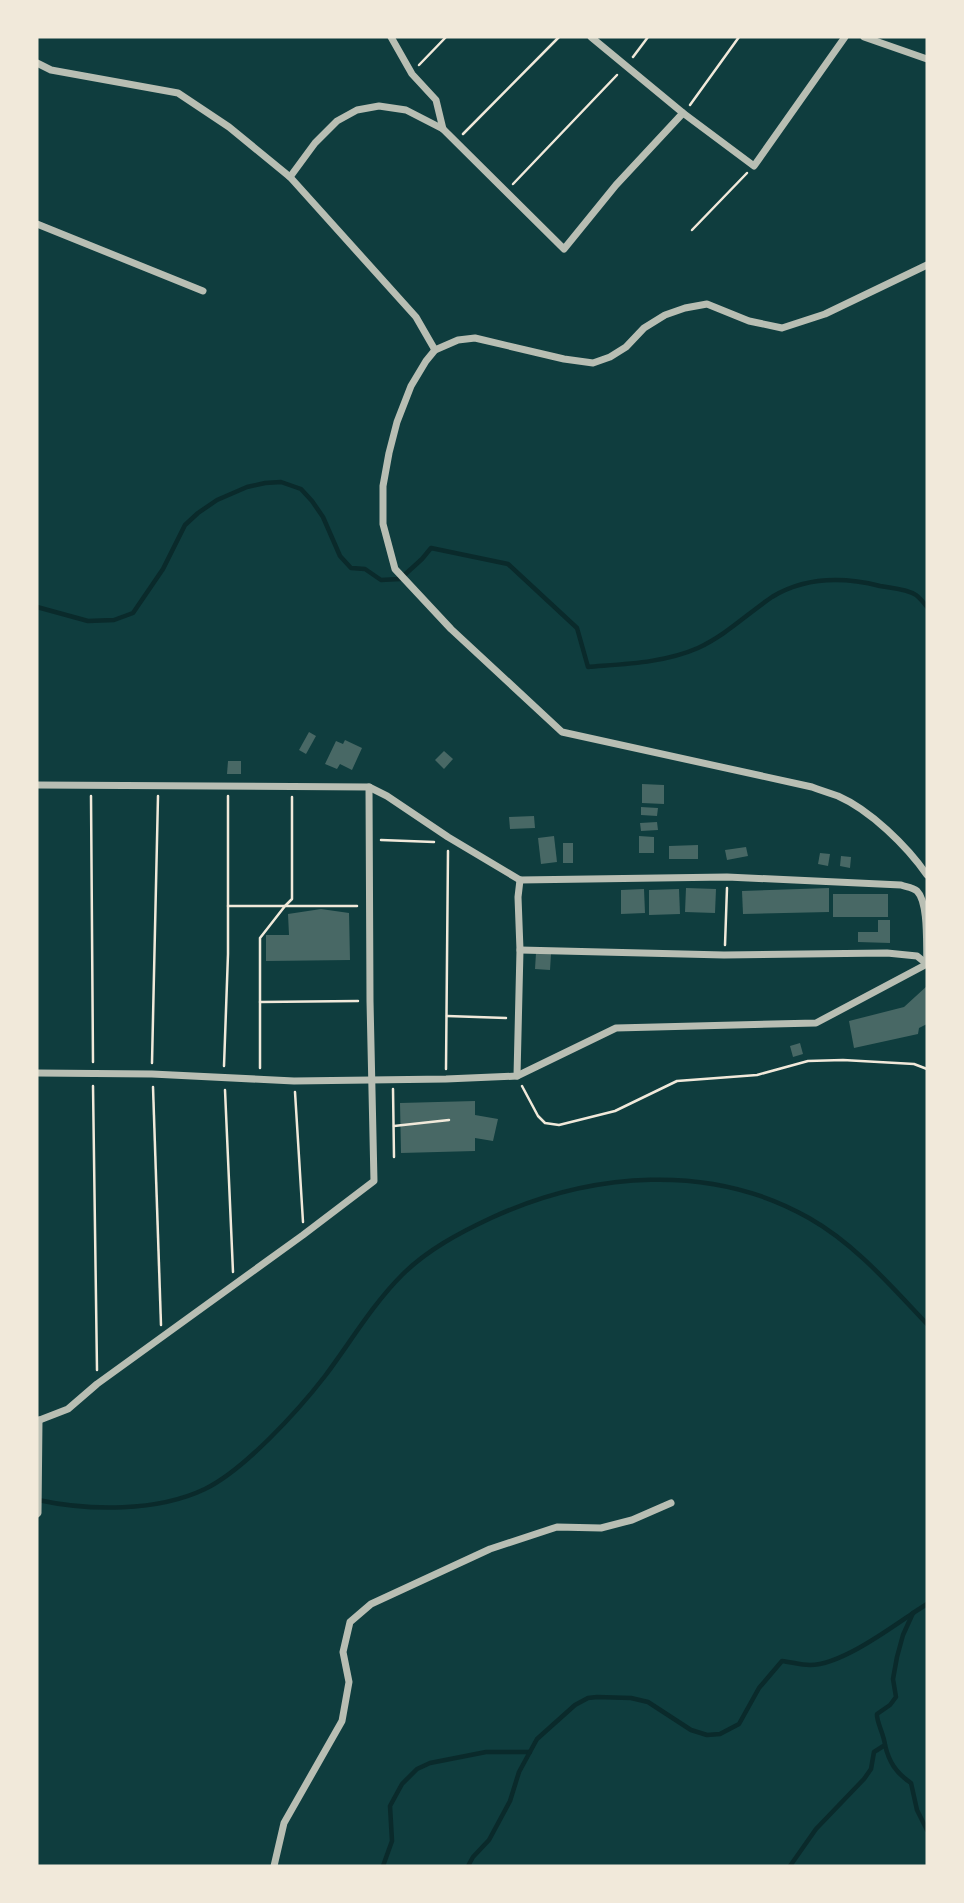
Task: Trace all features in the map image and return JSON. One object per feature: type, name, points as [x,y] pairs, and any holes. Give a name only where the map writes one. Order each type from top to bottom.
[{"type":"street","points":[[391,37],[412,74],[436,100],[443,129]]},
{"type":"street","points":[[591,37],[683,113],[754,166],[845,37]]},
{"type":"street","points":[[864,37],[927,58]]},
{"type":"street","points":[[37,63],[51,70],[178,93],[229,127],[290,177],[397,294],[416,317],[435,350]]},
{"type":"street","points":[[290,177],[315,143],[337,121],[357,110],[379,106],[406,110],[443,129],[564,249],[616,185],[683,113]]},
{"type":"street","points":[[37,224],[203,291]]},
{"type":"street","points":[[927,265],[825,314],[782,328],[748,321],[707,304],[685,308],[644,328],[626,347],[593,363],[475,338],[458,340],[435,350],[411,386],[388,453],[383,486],[383,524],[395,569],[450,629],[562,732],[812,787],[839,797],[874,819],[913,854],[927,875]]},
{"type":"street","points":[[37,785],[369,787],[520,880],[727,877],[901,885],[914,889],[923,906],[927,964]]},
{"type":"street","points":[[37,1514],[38,1421],[68,1409],[97,1384],[374,1181],[369,787]]},
{"type":"street","points":[[517,1076],[520,880]]},
{"type":"street","points":[[520,950],[724,955],[887,953],[917,956],[927,964]]},
{"type":"street","points":[[37,1073],[152,1074],[294,1081],[517,1076],[616,1028],[816,1023],[927,964]]},
{"type":"street","points":[[274,1866],[284,1823],[342,1721],[349,1682],[342,1652],[350,1622],[371,1604],[490,1549],[556,1527],[601,1528],[632,1520],[671,1503]]},
{"type":"path","points":[[412,74],[446,37]]},
{"type":"path","points":[[456,141],[559,37]]},
{"type":"path","points":[[506,192],[625,67],[648,37]]},
{"type":"path","points":[[683,113],[739,37]]},
{"type":"path","points":[[692,230],[754,166]]},
{"type":"path","points":[[91,785],[97,1371]]},
{"type":"path","points":[[158,786],[152,1074],[161,1324]]},
{"type":"path","points":[[228,786],[224,1077],[233,1275]]},
{"type":"path","points":[[260,1079],[260,938],[292,899],[292,786]]},
{"type":"path","points":[[369,840],[435,842]]},
{"type":"path","points":[[446,1079],[448,842]]},
{"type":"path","points":[[724,955],[727,877]]},
{"type":"path","points":[[228,906],[369,906]]},
{"type":"path","points":[[260,1002],[370,1001]]},
{"type":"path","points":[[447,1016],[519,1018]]},
{"type":"path","points":[[517,1076],[538,1116],[545,1123],[559,1125],[615,1111],[677,1081],[757,1075],[808,1061],[901,1063],[927,1069]]},
{"type":"path","points":[[294,1081],[303,1227]]},
{"type":"path","points":[[393,1089],[394,1157]]},
{"type":"path","points":[[394,1126],[449,1120]]},
{"type":"building","points":[[309,732],[316,736],[306,754],[299,750]]},
{"type":"building","points":[[345,740],[362,748],[352,770],[340,764],[337,769],[325,764],[336,741],[343,744]]},
{"type":"building","points":[[444,751],[453,759],[444,769],[435,760]]},
{"type":"building","points":[[228,761],[241,761],[241,774],[227,774]]},
{"type":"building","points":[[642,784],[664,785],[664,804],[642,803]]},
{"type":"building","points":[[641,807],[658,808],[657,816],[641,815]]},
{"type":"building","points":[[534,816],[535,828],[510,829],[509,817]]},
{"type":"building","points":[[657,822],[658,830],[641,831],[640,823]]},
{"type":"building","points":[[554,836],[557,862],[541,864],[538,838]]},
{"type":"building","points":[[639,836],[654,837],[654,853],[639,853]]},
{"type":"building","points":[[563,843],[573,843],[573,863],[563,863]]},
{"type":"building","points":[[698,845],[698,859],[669,859],[669,846]]},
{"type":"building","points":[[746,847],[748,856],[727,860],[725,850]]},
{"type":"building","points":[[820,853],[830,854],[828,866],[818,864]]},
{"type":"building","points":[[841,856],[851,857],[850,868],[840,866]]},
{"type":"building","points":[[686,888],[716,889],[715,913],[685,912]]},
{"type":"building","points":[[829,888],[829,912],[743,914],[742,891]]},
{"type":"building","points":[[644,889],[645,913],[621,914],[621,890]]},
{"type":"building","points":[[679,889],[680,914],[649,915],[649,890]]},
{"type":"building","points":[[833,894],[888,894],[888,917],[833,917]]},
{"type":"building","points":[[321,909],[349,913],[350,960],[266,961],[266,935],[289,935],[288,914]]},
{"type":"building","points":[[878,920],[890,920],[890,943],[858,942],[858,932],[878,932]]},
{"type":"building","points":[[536,953],[551,954],[550,970],[535,969]]},
{"type":"building","points":[[927,986],[927,1024],[919,1028],[918,1034],[854,1048],[849,1021],[904,1007]]},
{"type":"building","points":[[800,1043],[803,1054],[793,1057],[790,1046]]},
{"type":"building","points":[[475,1101],[475,1115],[498,1119],[493,1141],[475,1138],[475,1151],[401,1153],[400,1103]]},
{"type":"waterway","points":[[37,607],[88,621],[114,620],[133,613],[163,569],[185,525],[198,513],[217,500],[247,487],[281,482],[301,489],[312,501],[323,517],[340,556],[351,568],[365,569],[381,580],[400,579],[431,548],[508,564],[577,628],[588,667],[644,662],[685,653],[718,637],[772,597],[811,582],[853,581],[899,589],[916,595],[927,607]]},
{"type":"waterway","points":[[38,1500],[79,1506],[123,1507],[166,1502],[205,1489],[236,1468],[270,1439],[325,1376],[381,1299],[412,1266],[444,1243],[491,1218],[529,1202],[569,1191],[610,1183],[692,1181],[732,1188],[771,1200],[809,1218],[842,1240],[872,1266],[927,1324]]},
{"type":"waterway","points":[[790,1866],[816,1829],[864,1779],[871,1769],[874,1752],[885,1745],[877,1714],[896,1697],[893,1679],[903,1635],[913,1613],[927,1604]]},
{"type":"waterway","points":[[468,1866],[489,1840],[510,1801],[519,1772],[537,1739],[575,1705],[588,1698],[631,1698],[648,1702],[691,1730],[707,1735],[720,1734],[739,1724],[759,1688],[782,1661],[810,1665],[835,1659],[863,1645],[913,1613]]},
{"type":"waterway","points":[[885,1745],[894,1767],[911,1783],[917,1810],[927,1830]]},
{"type":"waterway","points":[[383,1866],[392,1841],[390,1806],[402,1784],[417,1769],[430,1763],[486,1752],[530,1752]]}]
